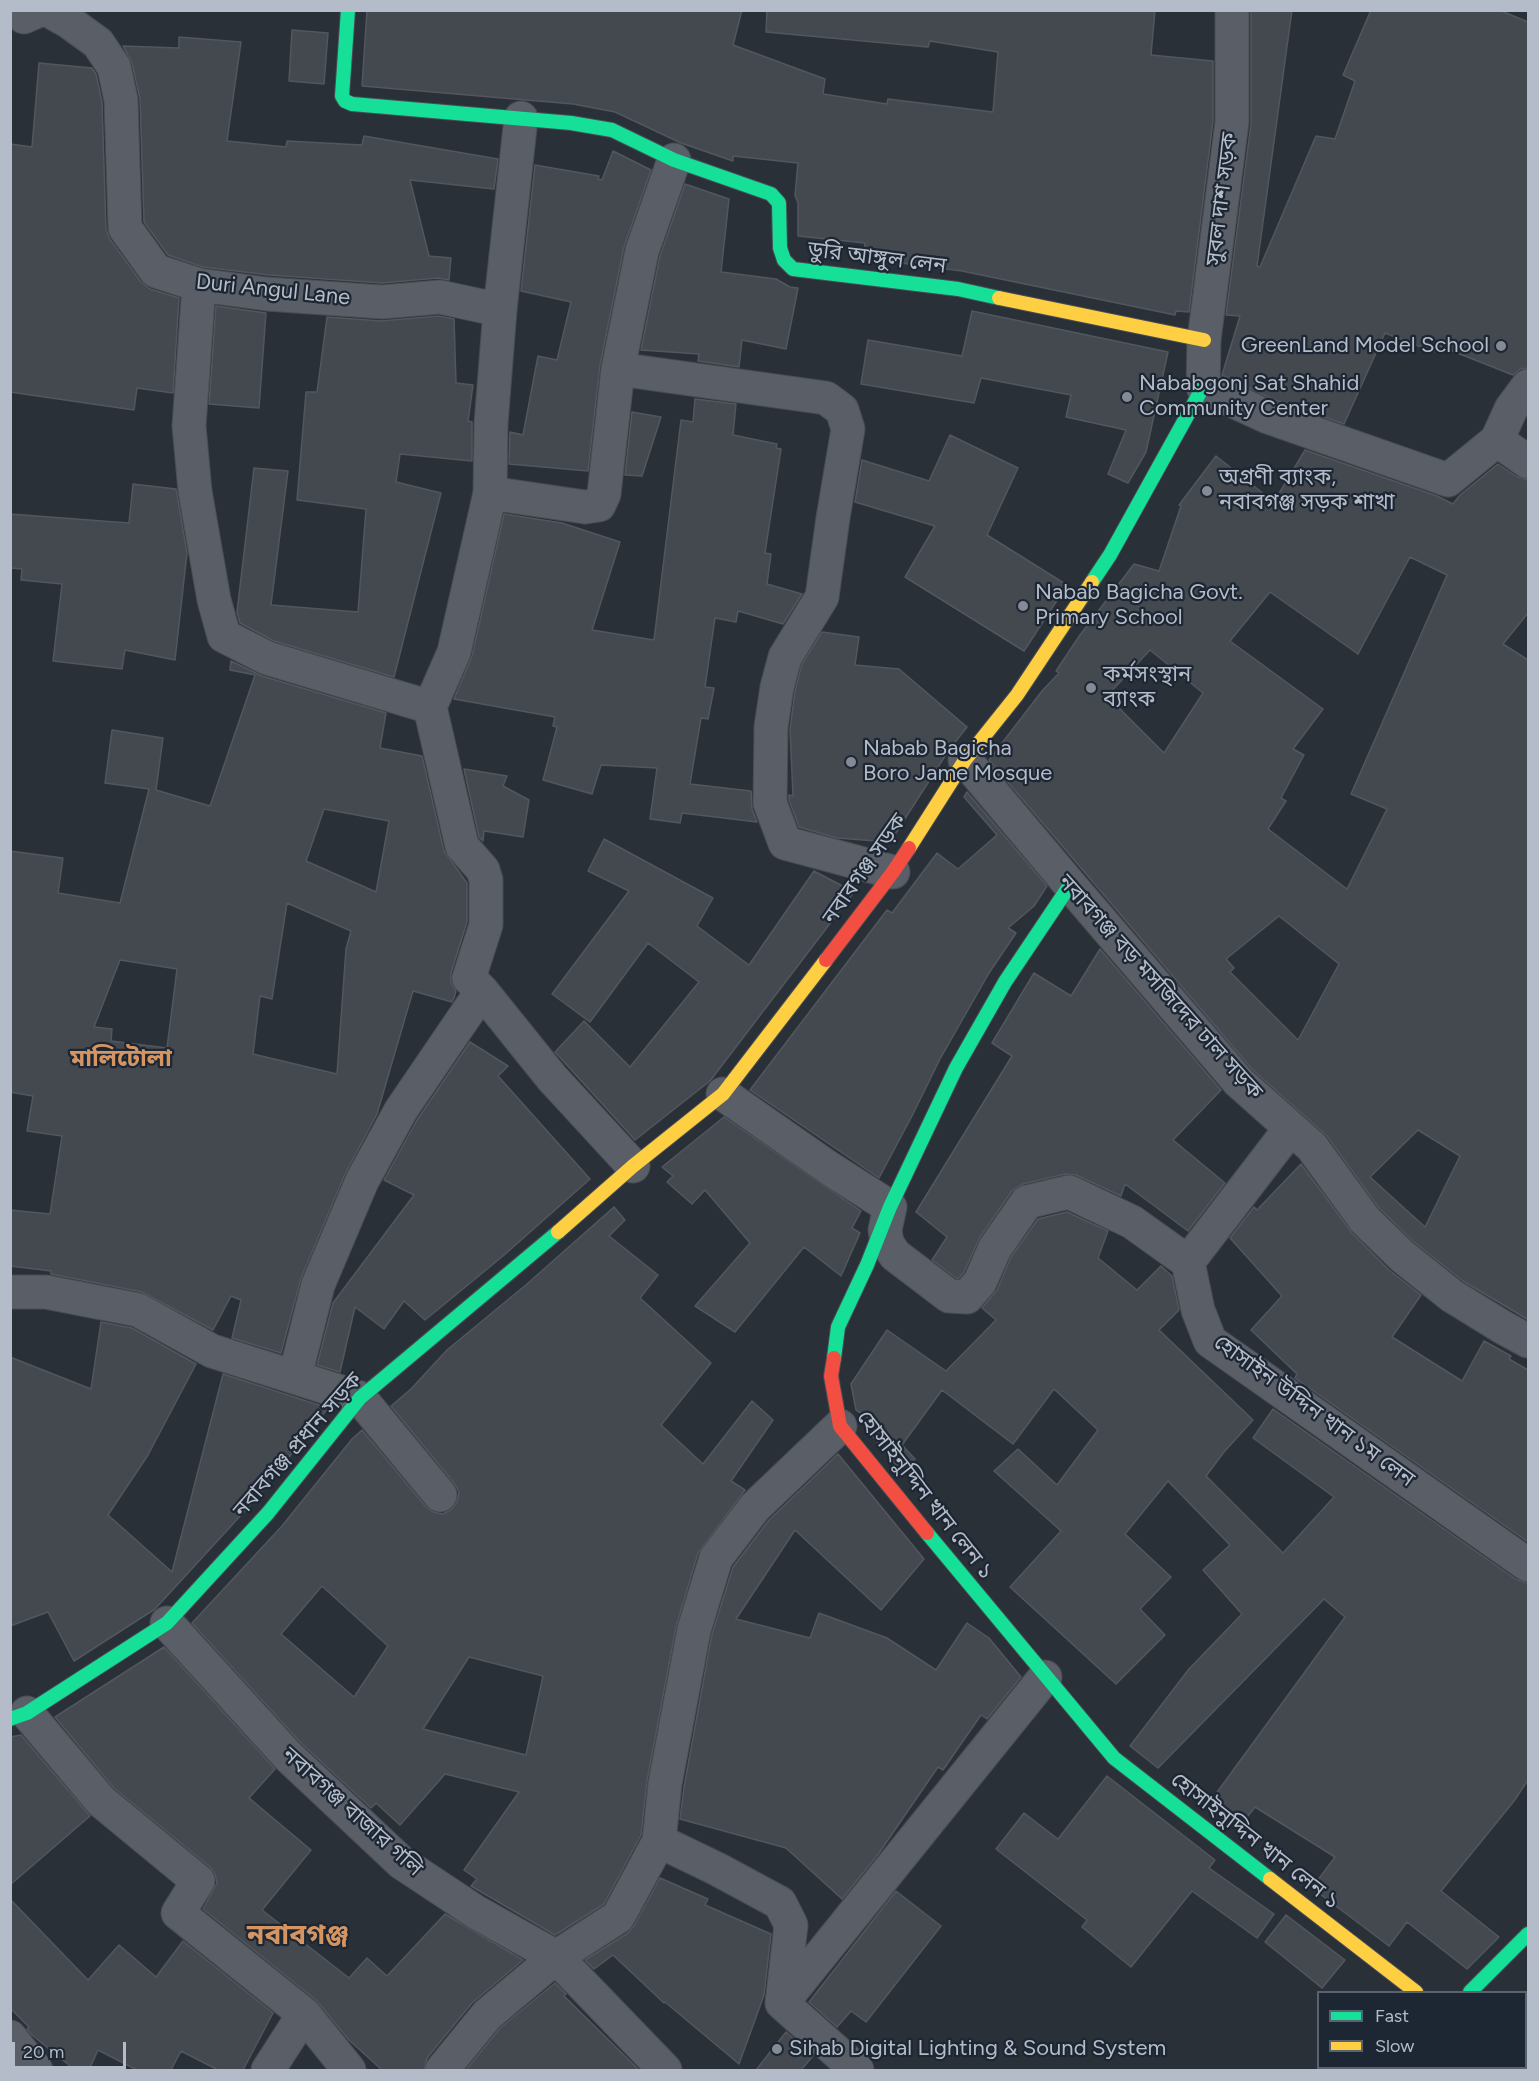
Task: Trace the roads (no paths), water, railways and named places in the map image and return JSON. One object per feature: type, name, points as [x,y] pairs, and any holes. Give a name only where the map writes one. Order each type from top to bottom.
[{"type":"main road","name":"ডুরি আঙ্গুল লেন","points":[[348,10],[342,96],[345,101],[352,104],[521,118],[612,130],[674,160],[771,194],[778,203],[780,248],[784,260],[793,269],[958,290],[1204,340]]},
{"type":"main road","name":"নবাবগঞ্জ সড়ক","points":[[723,1094],[892,872],[965,760],[1017,695],[1110,555],[1203,387]]},
{"type":"main road","name":"হোসাইনুদ্দিন খান লেন ১","points":[[1070,885],[1005,982],[956,1068],[890,1207],[867,1265],[838,1327],[831,1376],[840,1426],[1114,1758],[1415,1991]]},
{"type":"main road","name":"নবাবগঞ্জ প্রধান সড়ক","points":[[19,1716],[167,1623],[268,1513],[360,1398],[515,1270],[633,1166],[723,1094]]},
{"type":"main road","points":[[1471,1991],[1528,1934]]},
{"type":"street","points":[[20,10],[24,16],[40,10]]},
{"type":"street","name":"Duri Angul Lane","points":[[48,10],[98,43],[114,67],[121,100],[125,228],[156,271],[199,285],[267,294],[382,302],[440,297],[500,310]]},
{"type":"street","name":"সুবল দাশ সড়ক","points":[[1203,387],[1204,340],[1232,123],[1232,10]]},
{"type":"street","points":[[521,118],[500,310],[491,424],[490,493],[454,652],[430,707],[462,846],[483,870],[486,880],[486,925],[469,978],[552,1078],[633,1166]]},
{"type":"street","points":[[490,493],[585,507],[599,505],[604,494],[618,369],[642,251],[674,160]]},
{"type":"street","points":[[199,285],[189,426],[195,491],[214,600],[224,636],[267,658],[430,707]]},
{"type":"street","points":[[618,369],[826,398],[842,410],[848,429],[832,518],[822,597],[785,657],[777,687],[771,727],[770,802],[785,843],[892,872]]},
{"type":"street","points":[[1203,387],[1279,421],[1448,480],[1497,440],[1512,409],[1528,386]]},
{"type":"street","points":[[1497,440],[1528,462]]},
{"type":"street","name":"নবাবগঞ্জ বড় মসজিদের ঢাল সড়ক","points":[[965,760],[1239,1082],[1312,1147],[1365,1220],[1401,1256],[1452,1296],[1528,1341]]},
{"type":"street","points":[[295,1376],[318,1285],[362,1181],[401,1110],[482,991]]},
{"type":"street","points":[[723,1094],[829,1168],[890,1207],[885,1230],[887,1243],[896,1255],[949,1296],[967,1297],[980,1282],[995,1248],[1027,1202],[1069,1192],[1132,1222],[1188,1262],[1290,1128]]},
{"type":"street","name":"হোসাইন উদ্দিন খান ১ম লেন","points":[[1188,1262],[1198,1310],[1210,1341],[1528,1565]]},
{"type":"street","points":[[10,1292],[46,1292],[138,1310],[212,1351],[360,1398],[440,1495]]},
{"type":"street","points":[[442,2070],[487,2015],[555,1957],[618,1917],[658,1841],[665,1784],[694,1630],[716,1558],[755,1507],[840,1426]]},
{"type":"street","name":"নবাবগঞ্জ বাজার গলি","points":[[167,1623],[288,1756],[402,1863],[476,1912],[555,1957],[665,2070]]},
{"type":"street","points":[[782,2003],[1045,1677]]},
{"type":"street","points":[[19,1716],[101,1801],[198,1881],[178,1913],[304,2014],[349,2070]]},
{"type":"street","points":[[658,1841],[780,1903],[791,1925],[782,2003]]},
{"type":"street","points":[[782,2003],[857,2070]]},
{"type":"street","points":[[268,2070],[304,2014]]},
{"type":"street","points":[[10,2037],[36,2070]]},
{"type":"place","name":"GreenLand Model School","points":[[1501,346]]},
{"type":"place","name":"Nababgonj Sat Shahid Community Center","points":[[1127,397]]},
{"type":"place","name":"অগ্রণী ব্যাংক, নবাবগঞ্জ সড়ক শাখা","points":[[1207,491]]},
{"type":"place","name":"Nabab Bagicha Govt. Primary School","points":[[1023,606]]},
{"type":"place","name":"কর্মসংস্থান ব্যাংক","points":[[1091,688]]},
{"type":"place","name":"Nabab Bagicha Boro Jame Mosque","points":[[851,762]]},
{"type":"place","name":"Sihab Digital Lighting & Sound System","points":[[777,2049]]},
{"type":"district","name":"মালিটোলা","points":[[121,1059]]},
{"type":"district","name":"নবাবগঞ্জ","points":[[298,1936]]}]
